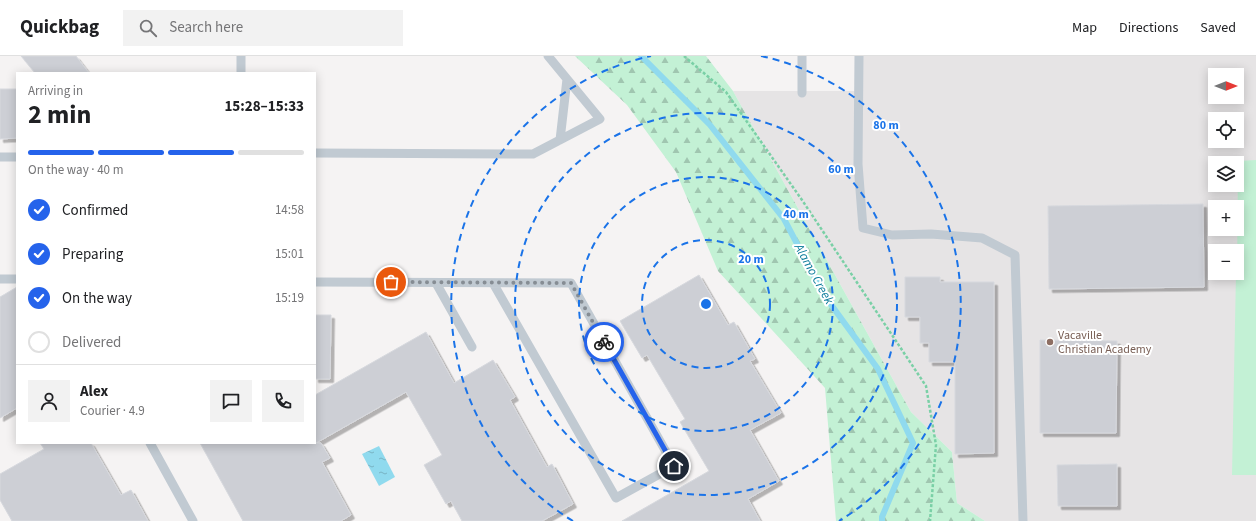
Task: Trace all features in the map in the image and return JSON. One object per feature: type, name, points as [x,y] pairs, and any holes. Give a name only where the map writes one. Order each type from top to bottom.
[{"type":"lane","points":[[241,56],[241,72]]},
{"type":"lane","points":[[316,153],[533,154],[600,119],[548,56]]},
{"type":"lane","points":[[802,56],[802,93]]},
{"type":"lane","points":[[859,56],[858,164],[863,228],[892,235],[931,234],[982,238],[1015,255],[1023,521]]},
{"type":"lane","points":[[560,140],[567,79]]},
{"type":"lane","points":[[0,157],[16,157]]},
{"type":"lane","points":[[0,279],[16,279]]},
{"type":"lane","points":[[316,282],[571,283],[674,466],[616,498],[493,283]]},
{"type":"lane","points":[[436,283],[472,347]]},
{"type":"lane","points":[[151,444],[193,521]]},
{"type":"path","points":[[684,56],[726,92],[802,200],[926,386],[936,446],[930,521]]},
{"type":"shaded area","name":"Vacaville Christian Academy","points":[[855,56],[1256,56],[1256,521],[985,521],[957,503],[952,452],[911,412],[733,91],[855,91]]},
{"type":"green space","points":[[575,56],[706,56],[733,91],[911,412],[952,452],[957,503],[985,521],[836,521],[825,388],[718,271],[676,172],[627,105]]},
{"type":"green space","points":[[1256,160],[1256,475],[1232,475],[1236,280],[1244,280],[1244,244],[1237,244],[1237,236],[1244,236],[1244,200],[1238,200],[1238,192],[1244,192],[1244,161]]},
{"type":"water","points":[[379,446],[395,477],[379,486],[362,454]]},
{"type":"building","points":[[21,56],[76,56],[88,72],[34,72]]},
{"type":"building","points":[[0,89],[16,89],[16,138],[0,139]]},
{"type":"building","points":[[1203,204],[1204,287],[1049,289],[1048,206]]},
{"type":"building","points":[[699,275],[728,325],[734,322],[755,359],[750,361],[781,413],[750,430],[779,481],[748,499],[760,521],[622,521],[709,471],[680,422],[685,419],[647,355],[642,358],[620,321]]},
{"type":"building","points":[[905,277],[940,277],[940,282],[994,282],[994,453],[955,454],[955,362],[929,362],[929,343],[920,343],[920,317],[905,317]]},
{"type":"building","points":[[16,288],[16,409],[0,418],[0,297]]},
{"type":"building","points":[[316,315],[331,315],[330,379],[316,379]]},
{"type":"building","points":[[426,332],[454,383],[493,360],[515,397],[510,400],[547,467],[552,464],[573,504],[542,521],[462,521],[451,501],[446,504],[424,465],[442,455],[406,392],[316,443],[316,394]]},
{"type":"building","points":[[1040,340],[1117,341],[1116,433],[1040,433]]},
{"type":"building","points":[[321,443],[330,458],[322,462],[351,515],[341,521],[243,521],[201,444]]},
{"type":"building","points":[[41,444],[92,444],[121,495],[131,490],[148,521],[12,521],[0,500],[0,474],[44,449]]},
{"type":"building","points":[[1117,464],[1117,506],[1058,506],[1057,465]]},
{"type":"waterway","name":"Alamo Creek","points":[[641,56],[710,125],[784,219],[824,295],[878,369],[913,443],[882,517],[882,521]]},
{"type":"way so far","points":[[391,282],[571,283],[604,342]]},
{"type":"place","name":"Vacaville Christian Academy","points":[[1050,342]]},
{"type":"route","points":[[604,342],[674,466]]}]
